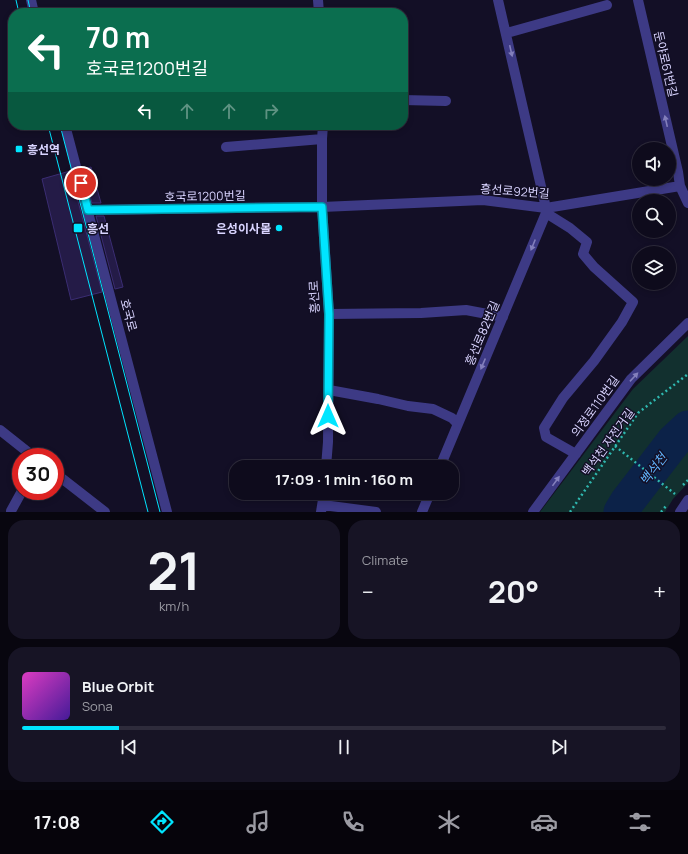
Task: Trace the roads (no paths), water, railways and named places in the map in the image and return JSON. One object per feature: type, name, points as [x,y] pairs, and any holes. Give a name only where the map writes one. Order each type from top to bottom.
[{"type":"street","points":[[498,0],[507,33],[546,211],[588,242],[583,254],[594,267],[633,302],[622,322],[594,361],[563,398],[544,428],[546,437],[576,454]]},
{"type":"street","name":"둔야로61번길","points":[[638,0],[680,186],[688,203]]},
{"type":"street","points":[[507,33],[607,5]]},
{"type":"street","points":[[408,100],[446,101]]},
{"type":"street","name":"호국로","points":[[66,130],[167,512]]},
{"type":"street","name":"흥선로","points":[[323,130],[322,207],[329,314],[327,460]]},
{"type":"street","points":[[226,147],[322,139]]},
{"type":"street","name":"흥선로92번길","points":[[322,207],[483,200],[546,211],[680,186]]},
{"type":"street","name":"호국로1200번길","points":[[88,210],[322,207]]},
{"type":"street","name":"흥선로82번길","points":[[443,460],[546,211]]},
{"type":"street","points":[[329,314],[421,313],[466,310],[503,317]]},
{"type":"street","name":"의정로110번길","points":[[532,512],[631,379],[688,323]]},
{"type":"street","points":[[328,390],[408,406],[433,409],[452,418],[457,423]]},
{"type":"street","points":[[0,430],[23,448]]},
{"type":"street","points":[[64,480],[105,512]]},
{"type":"street","points":[[11,511],[17,500]]},
{"type":"street","points":[[422,512],[427,500]]},
{"type":"street","points":[[680,512],[688,500]]},
{"type":"street","points":[[322,509],[376,512]]},
{"type":"waterway","name":"백석천","points":[[621,512],[674,441],[688,428]]},
{"type":"tram line","points":[[16,0],[18,8]]},
{"type":"tram line","points":[[28,0],[30,8]]},
{"type":"tram line","points":[[49,130],[148,512]]},
{"type":"tram line","points":[[61,130],[160,512]]},
{"type":"place","name":"흥선역","points":[[19,149]]},
{"type":"place","name":"흥선","points":[[78,228]]},
{"type":"place","name":"은성이사몰","points":[[279,228]]}]
